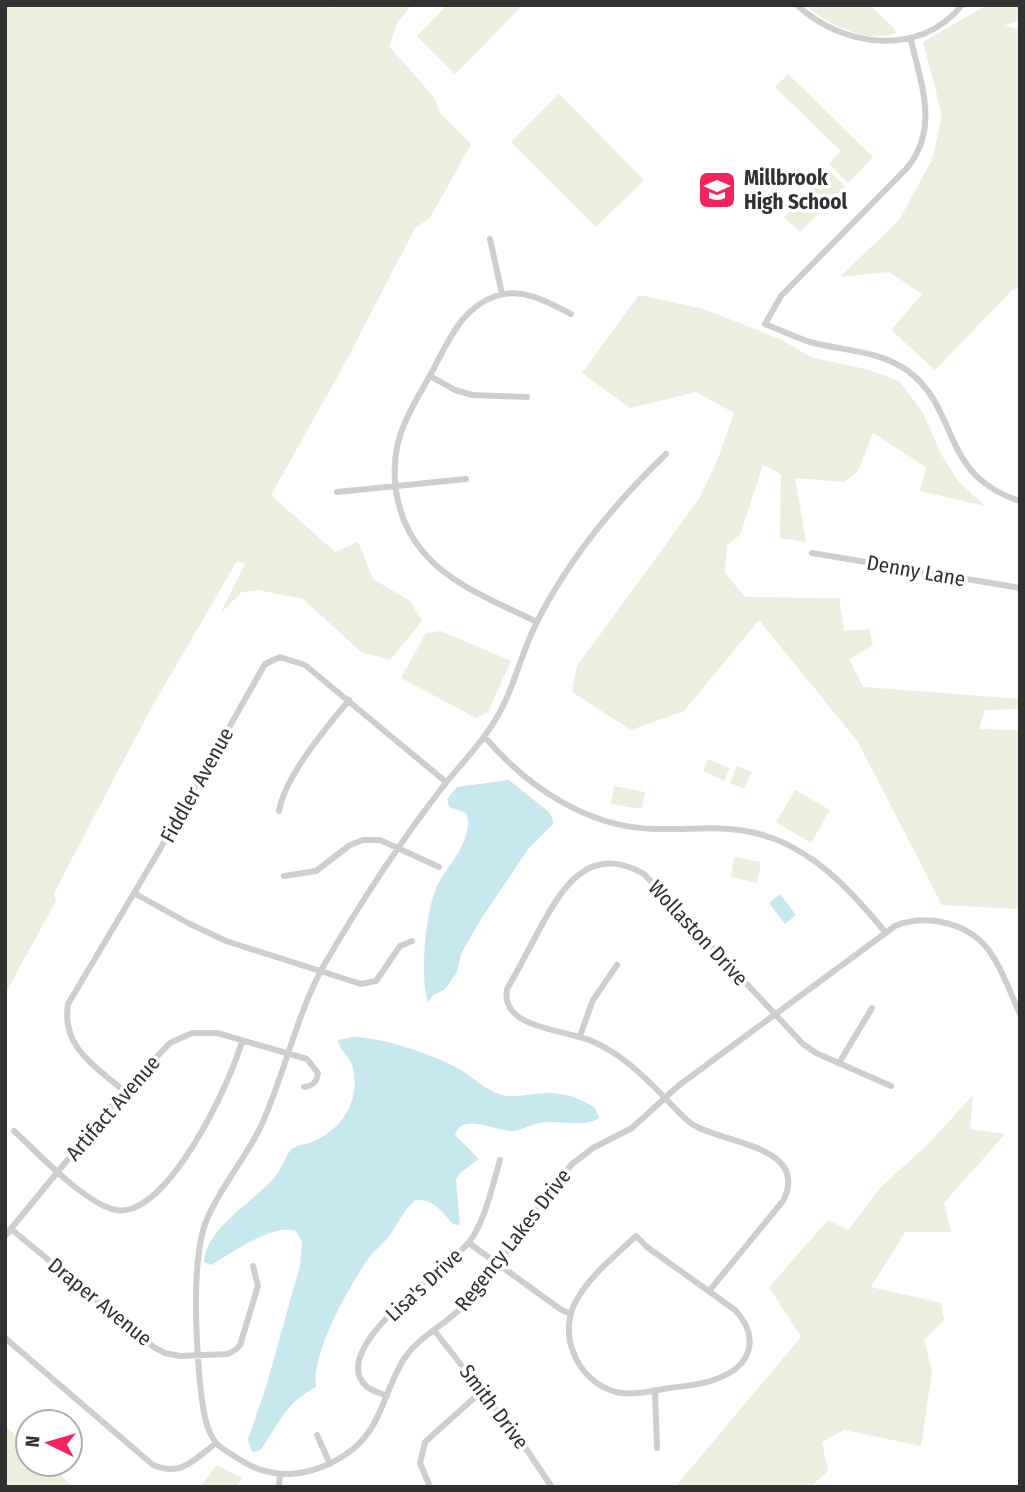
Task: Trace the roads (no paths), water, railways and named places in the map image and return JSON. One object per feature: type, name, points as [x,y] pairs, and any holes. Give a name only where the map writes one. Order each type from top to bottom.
[{"type":"street","points":[[797,5],[818,23],[844,34],[875,41],[911,40],[942,25],[962,5]]},
{"type":"street","points":[[911,40],[926,114],[926,129],[919,153],[781,296],[765,324],[810,341],[878,355],[908,372],[930,394],[941,412],[953,445],[970,470],[1002,496],[1020,501]]},
{"type":"street","points":[[489,239],[502,294]]},
{"type":"street","points":[[537,622],[466,585],[424,553],[410,531],[400,507],[395,460],[407,418],[466,314],[484,300],[502,294],[533,296],[571,314]]},
{"type":"street","points":[[430,376],[455,390],[472,394],[527,397]]},
{"type":"street","points":[[5,1338],[153,1465],[167,1471],[178,1469],[190,1464],[216,1443],[204,1412],[197,1355],[198,1258],[203,1229],[212,1209],[260,1128],[321,970],[398,847],[446,782],[484,737],[507,700],[537,622],[569,569],[631,490],[666,454]]},
{"type":"street","points":[[337,492],[466,479]]},
{"type":"street","name":"Denny Lane","points":[[812,552],[1020,588]]},
{"type":"street","name":"Fiddler Avenue","points":[[124,1091],[75,1046],[67,1030],[65,1017],[68,1004],[265,664],[280,657],[295,661],[323,678],[446,782]]},
{"type":"street","points":[[279,811],[288,784],[348,700]]},
{"type":"street","points":[[484,737],[510,763],[558,800],[585,814],[618,825],[656,830],[725,828],[774,839],[826,869],[860,902],[885,932]]},
{"type":"street","points":[[284,876],[316,871],[350,845],[363,840],[380,840],[439,867]]},
{"type":"street","name":"Wollaston Drive","points":[[709,1291],[783,1201],[788,1189],[787,1172],[781,1162],[768,1152],[693,1125],[620,1057],[580,1036],[518,1018],[509,1009],[506,997],[560,893],[578,874],[598,865],[619,865],[644,874],[774,1014]]},
{"type":"street","points":[[134,892],[206,933],[361,984],[376,981],[400,946],[412,942]]},
{"type":"street","name":"Regency Lakes Drive","points":[[216,1443],[258,1469],[280,1474],[298,1473],[330,1464],[354,1448],[363,1440],[378,1417],[409,1352],[463,1307],[572,1164],[593,1149],[632,1129],[665,1097],[885,932],[905,922],[925,919],[948,923],[969,933],[992,955],[1020,1014]]},
{"type":"street","points":[[580,1036],[593,1000],[617,965]]},
{"type":"street","points":[[839,1063],[872,1008]]},
{"type":"street","points":[[774,1014],[803,1044],[891,1086]]},
{"type":"street","name":"Artifact Avenue","points":[[5,1236],[124,1091],[170,1043],[192,1033],[216,1033],[307,1059],[318,1073],[313,1085],[304,1087]]},
{"type":"street","points":[[14,1131],[92,1200],[116,1210],[136,1208],[159,1191],[194,1144],[220,1099],[236,1064],[242,1041]]},
{"type":"street","name":"Lisa's Drive","points":[[387,1396],[368,1388],[361,1379],[360,1362],[368,1343],[398,1305],[469,1243],[481,1220],[500,1160]]},
{"type":"street","name":"Draper Avenue","points":[[11,1229],[155,1348],[173,1355],[228,1354],[240,1345],[258,1286],[253,1266]]},
{"type":"street","points":[[636,1236],[647,1247],[709,1291],[743,1318],[750,1333],[747,1356],[738,1367],[716,1379],[635,1393],[616,1392],[592,1379],[580,1367],[572,1350],[569,1332],[571,1314],[580,1294],[636,1236]]},
{"type":"street","points":[[469,1243],[560,1309],[571,1314]]},
{"type":"street","name":"Smith Drive","points":[[434,1329],[483,1390],[552,1487]]},
{"type":"street","points":[[430,1487],[420,1463],[425,1441],[483,1390]]},
{"type":"street","points":[[655,1390],[657,1448]]},
{"type":"street","points":[[317,1435],[330,1464]]},
{"type":"street","points":[[279,1487],[280,1474]]},
{"type":"water","points":[[509,780],[549,812],[553,824],[529,848],[481,919],[461,954],[457,972],[448,985],[433,995],[428,1003],[424,963],[426,931],[432,902],[439,882],[463,844],[468,823],[466,813],[449,807],[447,799],[457,787]]},
{"type":"water","points":[[780,894],[796,915],[785,924],[769,903]]},
{"type":"water","points":[[353,1037],[379,1040],[423,1053],[450,1064],[502,1095],[551,1093],[573,1097],[595,1108],[599,1118],[585,1123],[540,1123],[514,1131],[472,1123],[459,1128],[455,1135],[479,1159],[456,1179],[460,1225],[453,1224],[437,1207],[428,1202],[416,1200],[408,1207],[390,1235],[368,1259],[342,1303],[319,1357],[316,1387],[291,1406],[262,1448],[252,1452],[248,1439],[266,1387],[300,1265],[302,1242],[296,1231],[276,1231],[253,1240],[211,1265],[204,1262],[206,1250],[221,1227],[274,1178],[291,1149],[313,1142],[335,1128],[342,1120],[352,1101],[355,1079],[352,1064],[338,1040]]},
{"type":"place","name":"Millbrook High School","points":[[717,190]]}]
